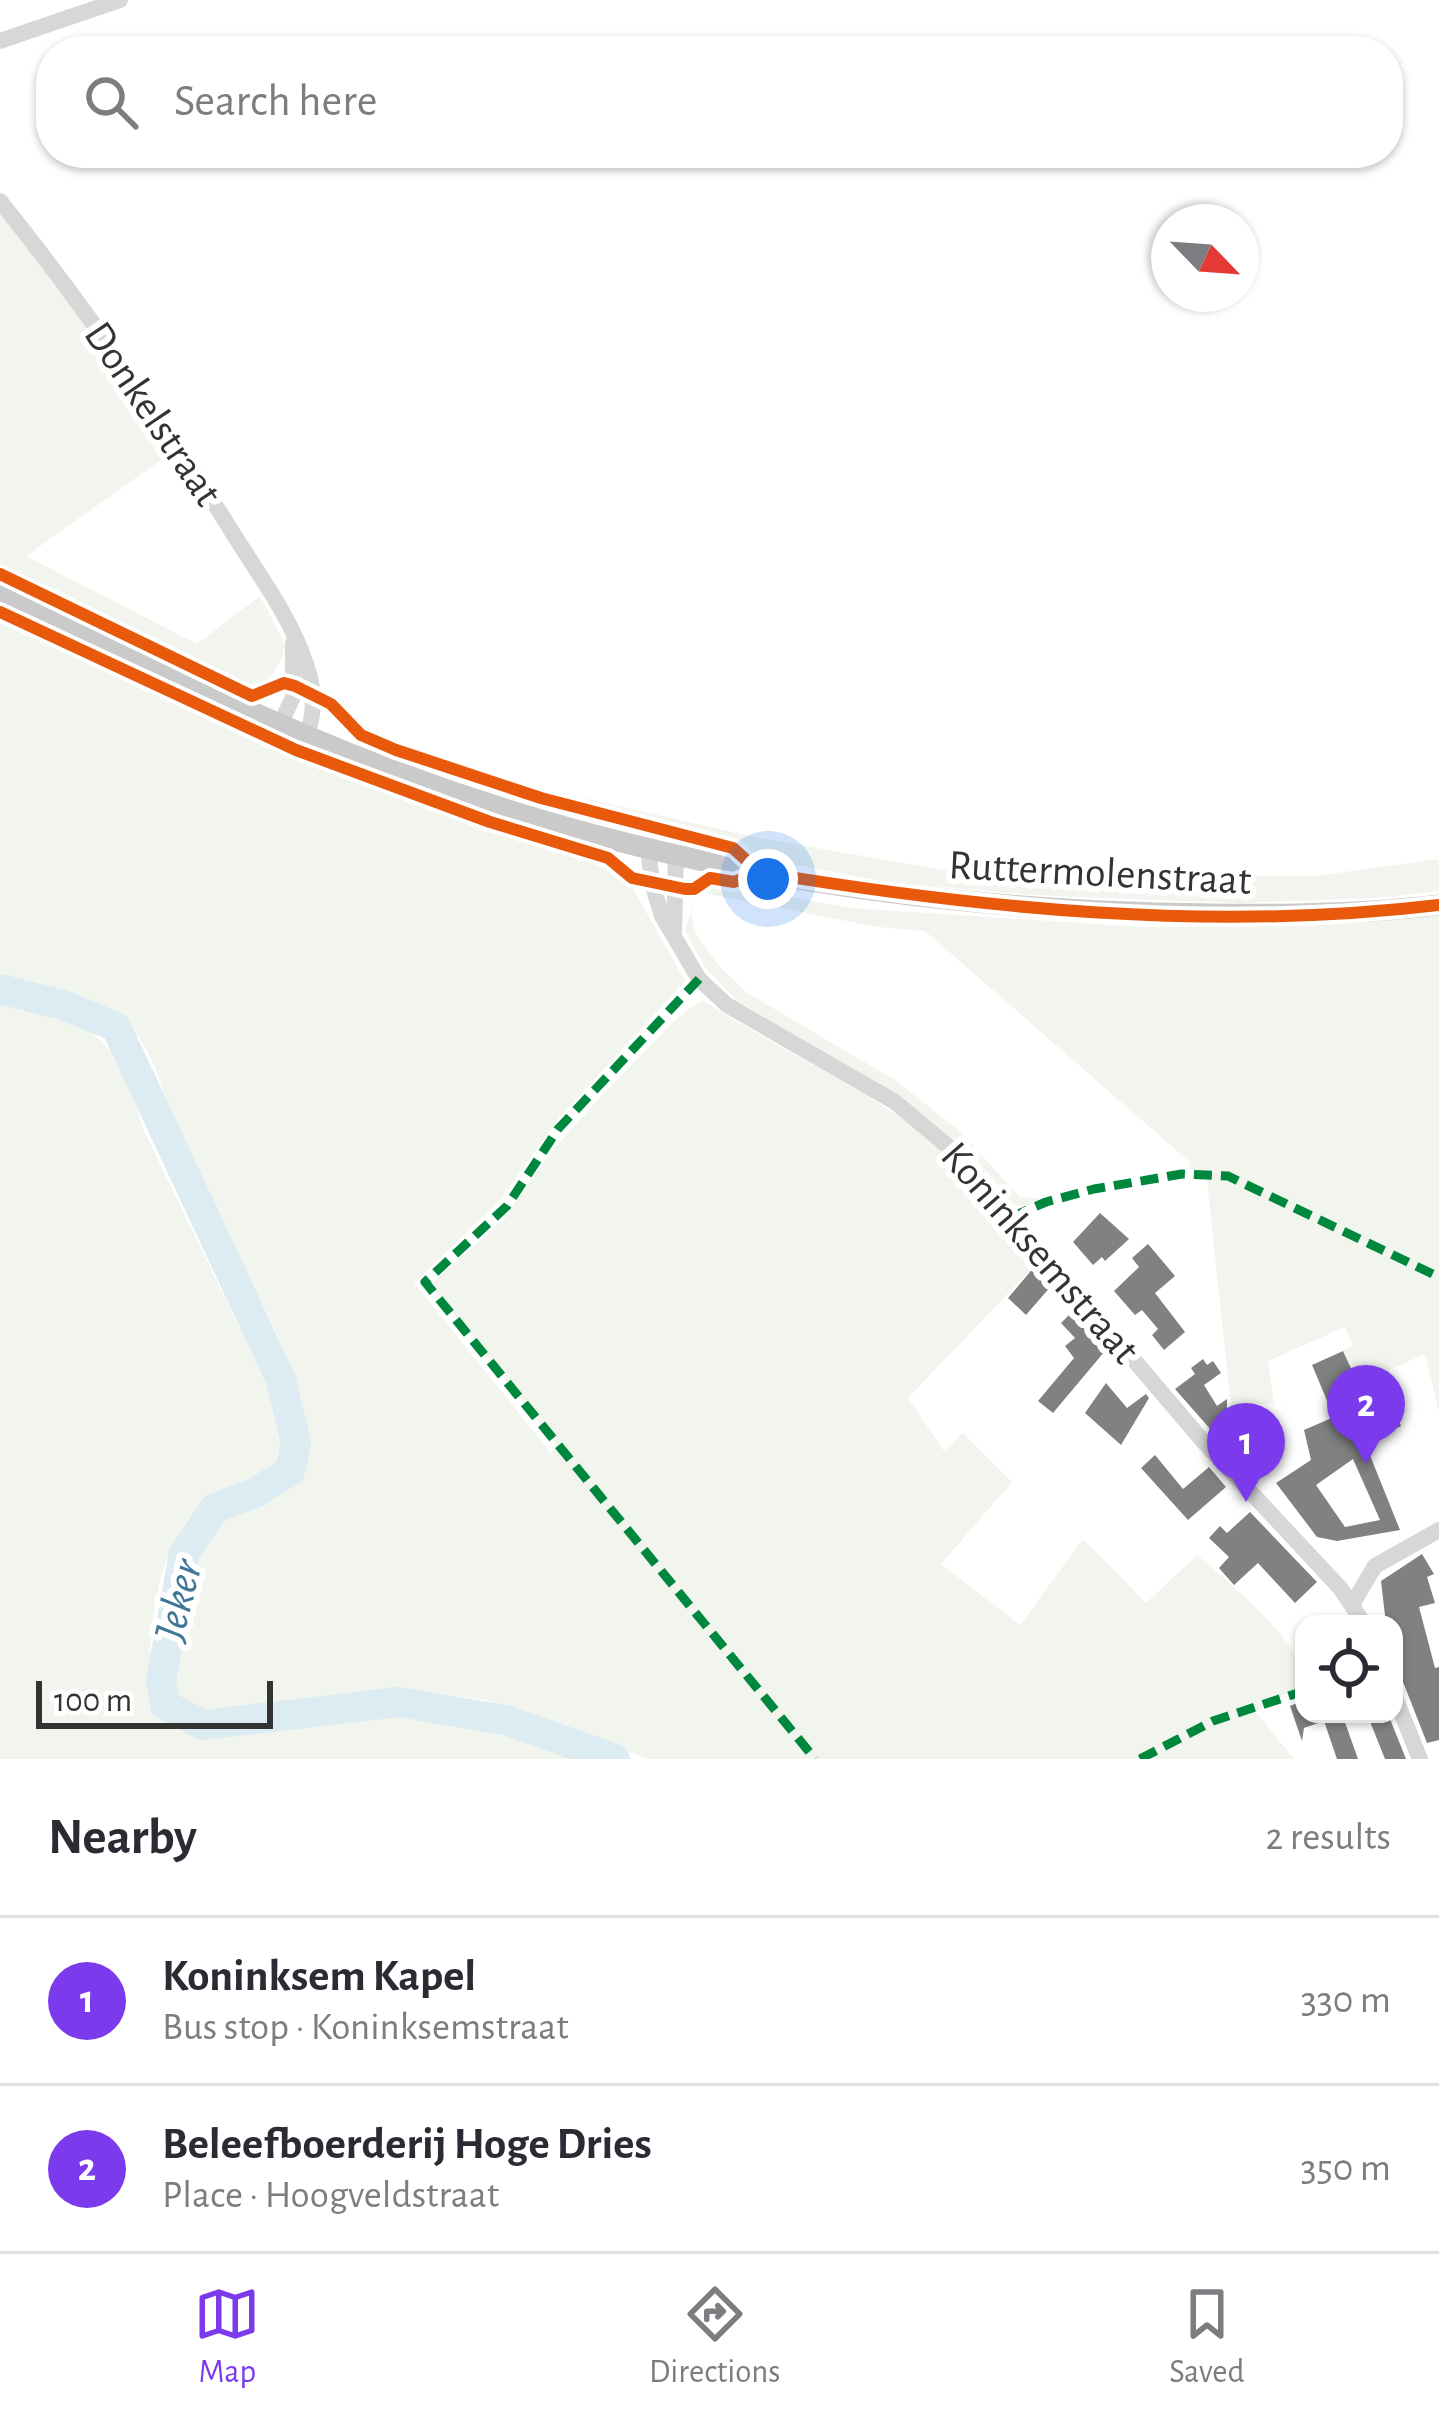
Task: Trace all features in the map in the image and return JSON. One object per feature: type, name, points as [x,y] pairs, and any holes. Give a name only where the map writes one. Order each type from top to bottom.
[{"type":"main road","name":"Ruttermolenstraat","points":[[0,591],[307,736],[488,803],[676,854],[880,892],[1032,909],[1244,915],[1439,905]]},
{"type":"street","points":[[0,41],[120,0]]},
{"type":"street","name":"Donkelstraat","points":[[0,201],[50,263],[200,480],[276,602],[305,659],[314,695],[307,736]]},
{"type":"street","name":"Donkelstraat","points":[[280,725],[293,697],[292,636]]},
{"type":"street","name":"Koninksemstraat","points":[[648,847],[662,916],[699,979],[727,1004],[895,1102],[961,1157],[1202,1440],[1359,1615]]},
{"type":"street","points":[[674,934],[676,854]]},
{"type":"street","points":[[1353,1603],[1376,1566],[1439,1530]]},
{"type":"street","points":[[1403,1717],[1420,1759]]},
{"type":"shaded area","points":[[0,211],[47,269],[171,453],[26,556],[197,644],[260,596],[285,644],[274,672],[252,691],[0,569]]},
{"type":"shaded area","points":[[0,616],[173,699],[391,793],[604,863],[632,887],[685,981],[559,1118],[500,1200],[414,1283],[551,1453],[557,1445],[431,1284],[504,1219],[553,1150],[601,1096],[677,1018],[702,1000],[872,1099],[926,1136],[972,1179],[1039,1261],[908,1398],[944,1451],[963,1433],[1012,1482],[941,1564],[1020,1625],[1083,1539],[1146,1603],[1197,1555],[1262,1614],[1295,1656],[1295,1689],[1256,1712],[1294,1759],[649,1759],[489,1701],[451,1695],[390,1694],[236,1710],[188,1709],[163,1689],[172,1602],[187,1561],[214,1527],[277,1497],[297,1480],[305,1445],[295,1381],[182,1145],[144,1045],[127,1024],[99,1004],[68,993],[0,982]]},
{"type":"shaded area","points":[[544,789],[754,837],[960,873],[1315,876],[1439,859],[1439,891],[1237,903],[1029,895],[887,882],[760,858],[727,843],[542,794]]},
{"type":"shaded area","points":[[711,882],[850,908],[1143,927],[1308,926],[1439,915],[1439,1412],[1425,1354],[1371,1378],[1368,1369],[1356,1373],[1343,1350],[1353,1346],[1345,1327],[1268,1361],[1274,1403],[1231,1407],[1206,1171],[1189,1169],[1191,1163],[925,931],[878,927],[698,892],[691,914],[696,934],[718,965],[747,993],[895,1080],[956,1128],[1020,1197],[1042,1198],[1025,1207],[1013,1204],[985,1170],[920,1113],[736,1000],[704,966],[685,930],[698,891]]},
{"type":"shaded area","points":[[0,1002],[59,1016],[98,1038],[112,1053],[144,1131],[275,1401],[284,1433],[284,1458],[274,1471],[212,1496],[176,1538],[165,1564],[153,1621],[149,1705],[162,1718],[197,1734],[391,1712],[512,1737],[579,1759],[0,1759]]},
{"type":"building","points":[[1100,1213],[1129,1239],[1105,1261],[1102,1257],[1093,1265],[1073,1242]]},
{"type":"building","points":[[1148,1244],[1175,1276],[1155,1293],[1185,1332],[1164,1350],[1152,1335],[1158,1329],[1142,1310],[1135,1315],[1114,1291],[1139,1267],[1132,1258]]},
{"type":"building","points":[[1035,1266],[1052,1285],[1026,1315],[1008,1298]]},
{"type":"building","points":[[1074,1310],[1105,1351],[1053,1413],[1038,1401],[1074,1358],[1065,1346],[1075,1338],[1061,1323]]},
{"type":"building","points":[[1343,1351],[1358,1383],[1350,1387],[1366,1421],[1393,1409],[1401,1426],[1365,1443],[1400,1530],[1337,1541],[1317,1537],[1276,1483],[1311,1460],[1304,1430],[1334,1417],[1312,1365]],"holes":[[[1353,1459],[1380,1520],[1345,1527],[1316,1485]]]},
{"type":"building","points":[[1203,1359],[1207,1365],[1213,1361],[1221,1373],[1204,1385],[1217,1406],[1227,1399],[1227,1415],[1248,1414],[1250,1425],[1245,1429],[1267,1426],[1270,1445],[1243,1451],[1240,1434],[1226,1447],[1175,1389],[1195,1374],[1191,1368]]},
{"type":"building","points":[[1106,1383],[1127,1408],[1146,1394],[1149,1398],[1121,1445],[1085,1413]]},
{"type":"building","points":[[1155,1455],[1183,1489],[1209,1467],[1226,1487],[1188,1520],[1141,1468]]},
{"type":"building","points":[[1250,1512],[1317,1582],[1295,1603],[1258,1563],[1234,1585],[1219,1568],[1229,1557],[1209,1538],[1220,1526],[1227,1533]]},
{"type":"building","points":[[1422,1554],[1434,1574],[1427,1577],[1435,1603],[1419,1607],[1435,1668],[1439,1667],[1439,1740],[1427,1743],[1403,1682],[1403,1615],[1385,1615],[1381,1581]]},
{"type":"building","points":[[1296,1723],[1318,1723],[1304,1728],[1302,1741]]},
{"type":"building","points":[[1325,1723],[1345,1723],[1358,1759],[1337,1759]]},
{"type":"building","points":[[1371,1723],[1392,1723],[1406,1759],[1385,1759]]},
{"type":"waterway","name":"Jeker","points":[[0,989],[63,1005],[116,1027],[281,1380],[296,1443],[290,1471],[255,1493],[215,1508],[184,1553],[161,1681],[165,1705],[203,1725],[399,1702],[505,1720],[615,1759]]},
{"type":"marked path","points":[[699,979],[558,1129],[507,1206],[425,1282],[815,1759]]},
{"type":"marked path","points":[[1011,1217],[1094,1189],[1182,1174],[1228,1176],[1439,1277]]},
{"type":"marked path","points":[[1140,1759],[1213,1721],[1295,1694]]},
{"type":"cycle path","points":[[0,574],[252,696],[284,683],[295,686],[331,704],[361,735],[396,750],[541,798],[733,848],[759,872]]},
{"type":"cycle path","points":[[0,612],[296,750],[490,822],[608,858],[632,878],[694,889],[710,878],[734,882],[759,872]]},
{"type":"cycle path","points":[[759,872],[928,897],[1098,912],[1269,916],[1439,905]]},
{"type":"place","name":"Beleefboerderij Hoge Dries","points":[[1366,1464]]},
{"type":"place","name":"Koninksem Kapel","points":[[1246,1502]]}]
